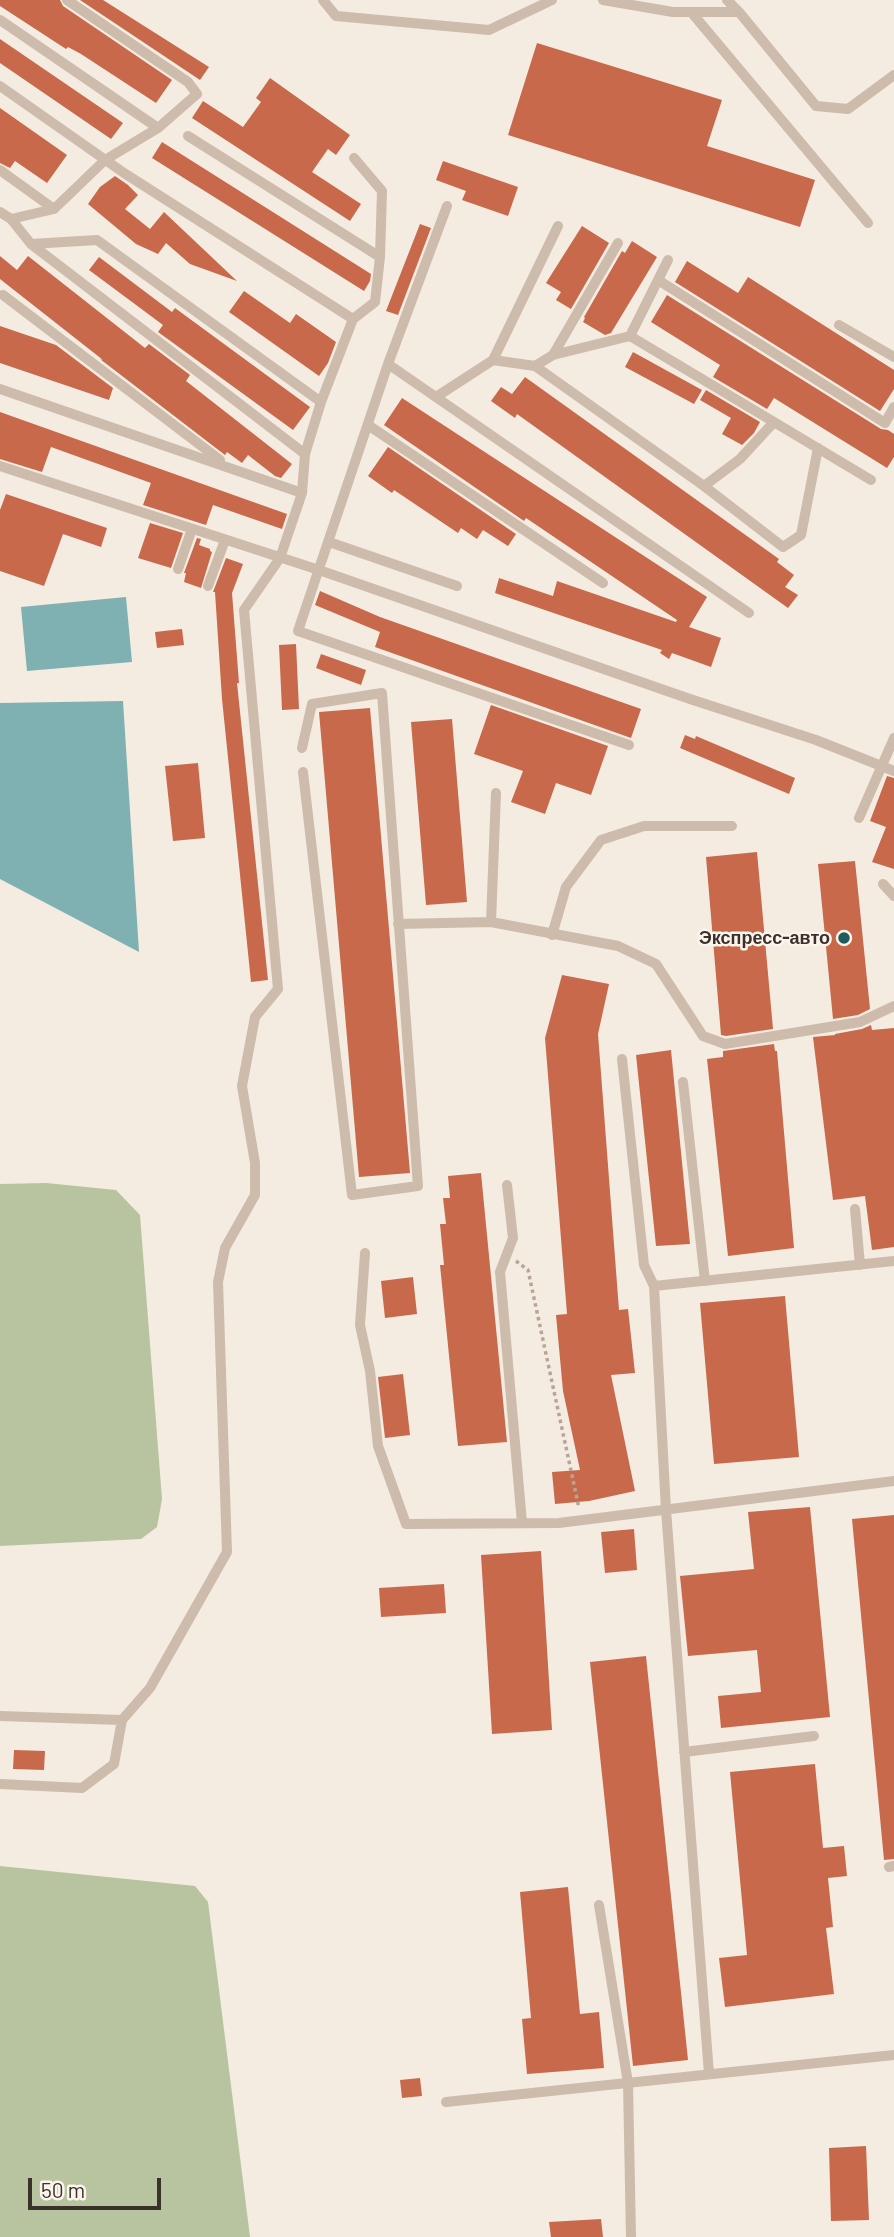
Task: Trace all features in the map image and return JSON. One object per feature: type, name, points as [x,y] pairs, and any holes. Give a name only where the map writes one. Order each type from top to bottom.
[{"type":"lane","points":[[11,219],[54,209],[105,160],[158,128],[197,94],[188,82],[67,0]]},
{"type":"lane","points":[[323,0],[336,16],[489,30],[552,0]]},
{"type":"lane","points":[[603,0],[673,12],[739,12]]},
{"type":"lane","points":[[727,0],[816,106],[848,109],[894,75]]},
{"type":"lane","points":[[692,13],[868,223]]},
{"type":"lane","points":[[0,20],[158,128]]},
{"type":"lane","points":[[0,86],[105,160],[353,319]]},
{"type":"lane","points":[[188,136],[380,257]]},
{"type":"lane","points":[[0,1784],[82,1788],[114,1764],[122,1720],[150,1688],[227,1552],[218,1282],[225,1248],[255,1195],[255,1163],[242,1086],[255,1017],[278,989],[244,610],[280,558],[302,493],[305,454],[321,402],[353,319],[375,302],[380,257],[382,191],[354,158]]},
{"type":"lane","points":[[0,170],[54,209]]},
{"type":"lane","points":[[447,206],[388,364],[298,631],[629,745]]},
{"type":"lane","points":[[0,212],[11,219],[32,244],[305,454]]},
{"type":"lane","points":[[436,397],[493,360],[558,226]]},
{"type":"lane","points":[[32,244],[97,240],[321,402]]},
{"type":"lane","points":[[553,355],[618,243]]},
{"type":"lane","points":[[630,336],[668,260]]},
{"type":"lane","points":[[658,280],[885,423],[894,407]]},
{"type":"lane","points":[[3,295],[229,466]]},
{"type":"lane","points":[[839,325],[894,357]]},
{"type":"lane","points":[[535,366],[553,355],[630,336],[871,480]]},
{"type":"lane","points":[[493,360],[535,366],[704,486],[783,547],[801,535],[818,448]]},
{"type":"lane","points":[[388,364],[748,613]]},
{"type":"lane","points":[[0,389],[302,493]]},
{"type":"lane","points":[[704,486],[740,459],[774,422]]},
{"type":"lane","points":[[368,425],[603,583]]},
{"type":"lane","points":[[0,466],[319,570],[816,740],[894,771]]},
{"type":"lane","points":[[178,569],[192,529]]},
{"type":"lane","points":[[208,586],[225,540]]},
{"type":"lane","points":[[329,542],[457,586]]},
{"type":"lane","points":[[302,748],[312,704],[382,693],[418,1186],[352,1195],[303,772]]},
{"type":"lane","points":[[859,818],[894,738]]},
{"type":"lane","points":[[491,922],[496,793]]},
{"type":"lane","points":[[552,935],[566,887],[601,840],[644,826],[732,826]]},
{"type":"lane","points":[[883,884],[894,896]]},
{"type":"lane","points":[[398,924],[491,922],[618,946],[656,964],[703,1036],[724,1044],[860,1022],[894,1006]]},
{"type":"lane","points":[[622,1059],[644,1265],[654,1286],[666,1510],[709,2074]]},
{"type":"lane","points":[[683,1082],[705,1281]]},
{"type":"lane","points":[[507,1185],[513,1238],[500,1272],[522,1524]]},
{"type":"lane","points":[[855,1209],[860,1265]]},
{"type":"lane","points":[[365,1253],[360,1325],[370,1371],[377,1446],[406,1524],[559,1523],[894,1481]]},
{"type":"lane","points":[[654,1286],[894,1261]]},
{"type":"lane","points":[[0,1716],[122,1720]]},
{"type":"lane","points":[[684,1752],[814,1736]]},
{"type":"lane","points":[[599,1905],[628,2083],[631,2237]]},
{"type":"lane","points":[[446,2102],[894,2055]]},
{"type":"path","points":[[507,1253],[528,1270],[581,1521]]},
{"type":"green space","points":[[46,1183],[116,1190],[140,1215],[162,1499],[157,1527],[141,1539],[0,1546],[0,1184]]},
{"type":"green space","points":[[0,1866],[195,1886],[208,1902],[250,2237],[0,2237]]},
{"type":"water","points":[[126,597],[132,662],[27,671],[21,607]]},
{"type":"water","points":[[123,701],[139,952],[0,879],[0,703]]},
{"type":"building","points":[[0,0],[60,0],[63,6],[172,80],[156,103],[0,6]]},
{"type":"building","points":[[80,0],[103,0],[209,67],[200,80]]},
{"type":"building","points":[[0,39],[123,123],[111,139],[0,63]]},
{"type":"building","points":[[537,43],[722,100],[707,146],[815,180],[800,227],[508,135]]},
{"type":"building","points":[[270,78],[350,135],[336,155],[328,149],[312,172],[361,204],[350,221],[192,118],[203,101],[243,127],[261,102],[256,98]]},
{"type":"building","points":[[0,108],[67,155],[47,183],[15,161],[10,168],[0,163]]},
{"type":"building","points":[[162,142],[371,274],[364,291],[152,158]]},
{"type":"building","points":[[443,161],[518,187],[508,216],[462,200],[466,191],[436,180]]},
{"type":"building","points":[[115,176],[138,195],[125,209],[150,229],[164,212],[237,281],[190,264],[166,243],[158,254],[136,244],[88,204],[100,187]]},
{"type":"building","points":[[420,224],[431,228],[398,315],[386,311]]},
{"type":"building","points":[[582,226],[609,243],[571,309],[556,300],[561,292],[546,283]]},
{"type":"building","points":[[632,241],[657,257],[611,333],[605,335],[583,322],[584,317],[622,251],[625,253]]},
{"type":"building","points":[[0,256],[17,270],[28,256],[145,348],[149,344],[190,375],[186,381],[292,464],[281,478],[248,455],[242,463],[227,452],[225,455],[0,279]]},
{"type":"building","points":[[99,257],[172,312],[175,308],[310,407],[293,430],[158,332],[163,325],[89,270]]},
{"type":"building","points":[[687,261],[738,293],[748,277],[894,370],[894,389],[880,411],[675,282]]},
{"type":"building","points":[[244,291],[290,323],[296,314],[336,342],[328,363],[319,376],[229,312]]},
{"type":"building","points":[[667,295],[881,429],[894,434],[894,457],[887,468],[774,398],[767,409],[713,377],[720,365],[651,322]]},
{"type":"building","points":[[0,326],[56,345],[113,388],[109,400],[0,363]]},
{"type":"building","points":[[633,352],[702,390],[694,404],[625,367]]},
{"type":"building","points":[[525,377],[779,559],[777,562],[794,575],[785,587],[798,595],[788,608],[517,414],[515,418],[491,401],[501,387],[512,394]]},
{"type":"building","points":[[706,390],[760,422],[742,445],[722,434],[731,418],[700,400]]},
{"type":"building","points":[[402,398],[707,597],[689,627],[721,638],[711,667],[672,653],[669,659],[660,653],[662,650],[495,593],[499,578],[553,596],[557,581],[676,622],[677,620],[526,518],[524,521],[384,425]]},
{"type":"building","points":[[0,412],[287,514],[282,529],[213,505],[206,525],[143,505],[151,483],[51,447],[42,472],[0,459]]},
{"type":"building","points":[[388,447],[516,534],[508,546],[483,530],[477,539],[461,528],[458,533],[368,476]]},
{"type":"building","points":[[6,494],[107,528],[101,547],[63,534],[44,586],[0,571],[0,510]]},
{"type":"building","points":[[150,523],[183,533],[171,568],[138,558]]},
{"type":"building","points":[[197,538],[201,539],[199,545],[212,552],[201,588],[184,582],[184,573]]},
{"type":"building","points":[[226,558],[243,564],[232,593],[237,683],[268,980],[251,982],[213,592]]},
{"type":"building","points":[[320,591],[380,617],[641,709],[631,738],[375,647],[380,632],[315,605]]},
{"type":"building","points":[[182,629],[184,645],[157,648],[155,632]]},
{"type":"building","points":[[296,644],[299,709],[282,710],[279,645]]},
{"type":"building","points":[[321,654],[366,670],[361,685],[316,668]]},
{"type":"building","points":[[491,705],[608,746],[591,795],[556,783],[545,814],[511,802],[523,771],[474,754]]},
{"type":"building","points":[[370,708],[410,1173],[359,1177],[319,712]]},
{"type":"building","points":[[452,719],[467,902],[426,905],[411,722]]},
{"type":"building","points":[[685,735],[695,739],[696,736],[795,778],[789,794],[680,748]]},
{"type":"building","points":[[198,763],[205,838],[173,841],[165,766]]},
{"type":"building","points":[[887,776],[894,778],[894,869],[872,862],[886,827],[870,821]]},
{"type":"building","points":[[757,852],[773,1029],[726,1036],[721,1035],[706,857]]},
{"type":"building","name":"Экспресс-авто","points":[[855,861],[870,1009],[858,1015],[833,1019],[818,864]]},
{"type":"building","points":[[562,975],[609,984],[598,1034],[619,1310],[628,1309],[635,1373],[611,1375],[635,1491],[589,1501],[555,1504],[552,1472],[580,1470],[563,1391],[556,1315],[567,1314],[545,1038]]},
{"type":"building","points":[[871,1025],[872,1030],[894,1028],[894,1247],[872,1250],[865,1196],[833,1200],[813,1037],[835,1035]]},
{"type":"building","points":[[774,1044],[777,1051],[794,1248],[728,1256],[707,1059],[723,1057],[723,1051]]},
{"type":"building","points":[[671,1050],[690,1244],[656,1246],[636,1055]]},
{"type":"building","points":[[481,1173],[507,1442],[458,1446],[440,1265],[444,1265],[440,1224],[446,1224],[443,1198],[450,1198],[448,1176]]},
{"type":"building","points":[[413,1277],[417,1314],[385,1318],[381,1281]]},
{"type":"building","points":[[785,1296],[799,1457],[714,1464],[700,1303]]},
{"type":"building","points":[[403,1374],[410,1435],[385,1438],[378,1377]]},
{"type":"building","points":[[810,1507],[830,1717],[721,1728],[718,1696],[761,1692],[757,1650],[688,1656],[680,1576],[754,1569],[748,1512]]},
{"type":"building","points":[[894,1515],[894,1859],[884,1860],[852,1519]]},
{"type":"building","points":[[634,1529],[637,1570],[605,1573],[601,1532]]},
{"type":"building","points":[[541,1551],[552,1730],[492,1734],[481,1555]]},
{"type":"building","points":[[444,1584],[446,1613],[381,1617],[379,1588]]},
{"type":"building","points":[[646,1656],[688,2060],[633,2066],[590,1662]]},
{"type":"building","points":[[14,1750],[45,1751],[44,1770],[13,1769]]},
{"type":"building","points":[[815,1764],[823,1848],[844,1846],[847,1876],[828,1878],[833,1927],[826,1928],[834,1994],[725,2007],[719,1958],[747,1955],[730,1772]]},
{"type":"building","points":[[568,1887],[580,2014],[599,2012],[604,2068],[527,2074],[522,2019],[531,2018],[520,1892]]},
{"type":"building","points":[[420,2078],[422,2096],[402,2098],[400,2080]]},
{"type":"building","points":[[866,2146],[869,2220],[831,2221],[829,2148]]},
{"type":"building","points":[[601,2219],[603,2237],[551,2237],[549,2222]]},
{"type":"place","name":"Экспресс-авто","points":[[844,938]]}]
